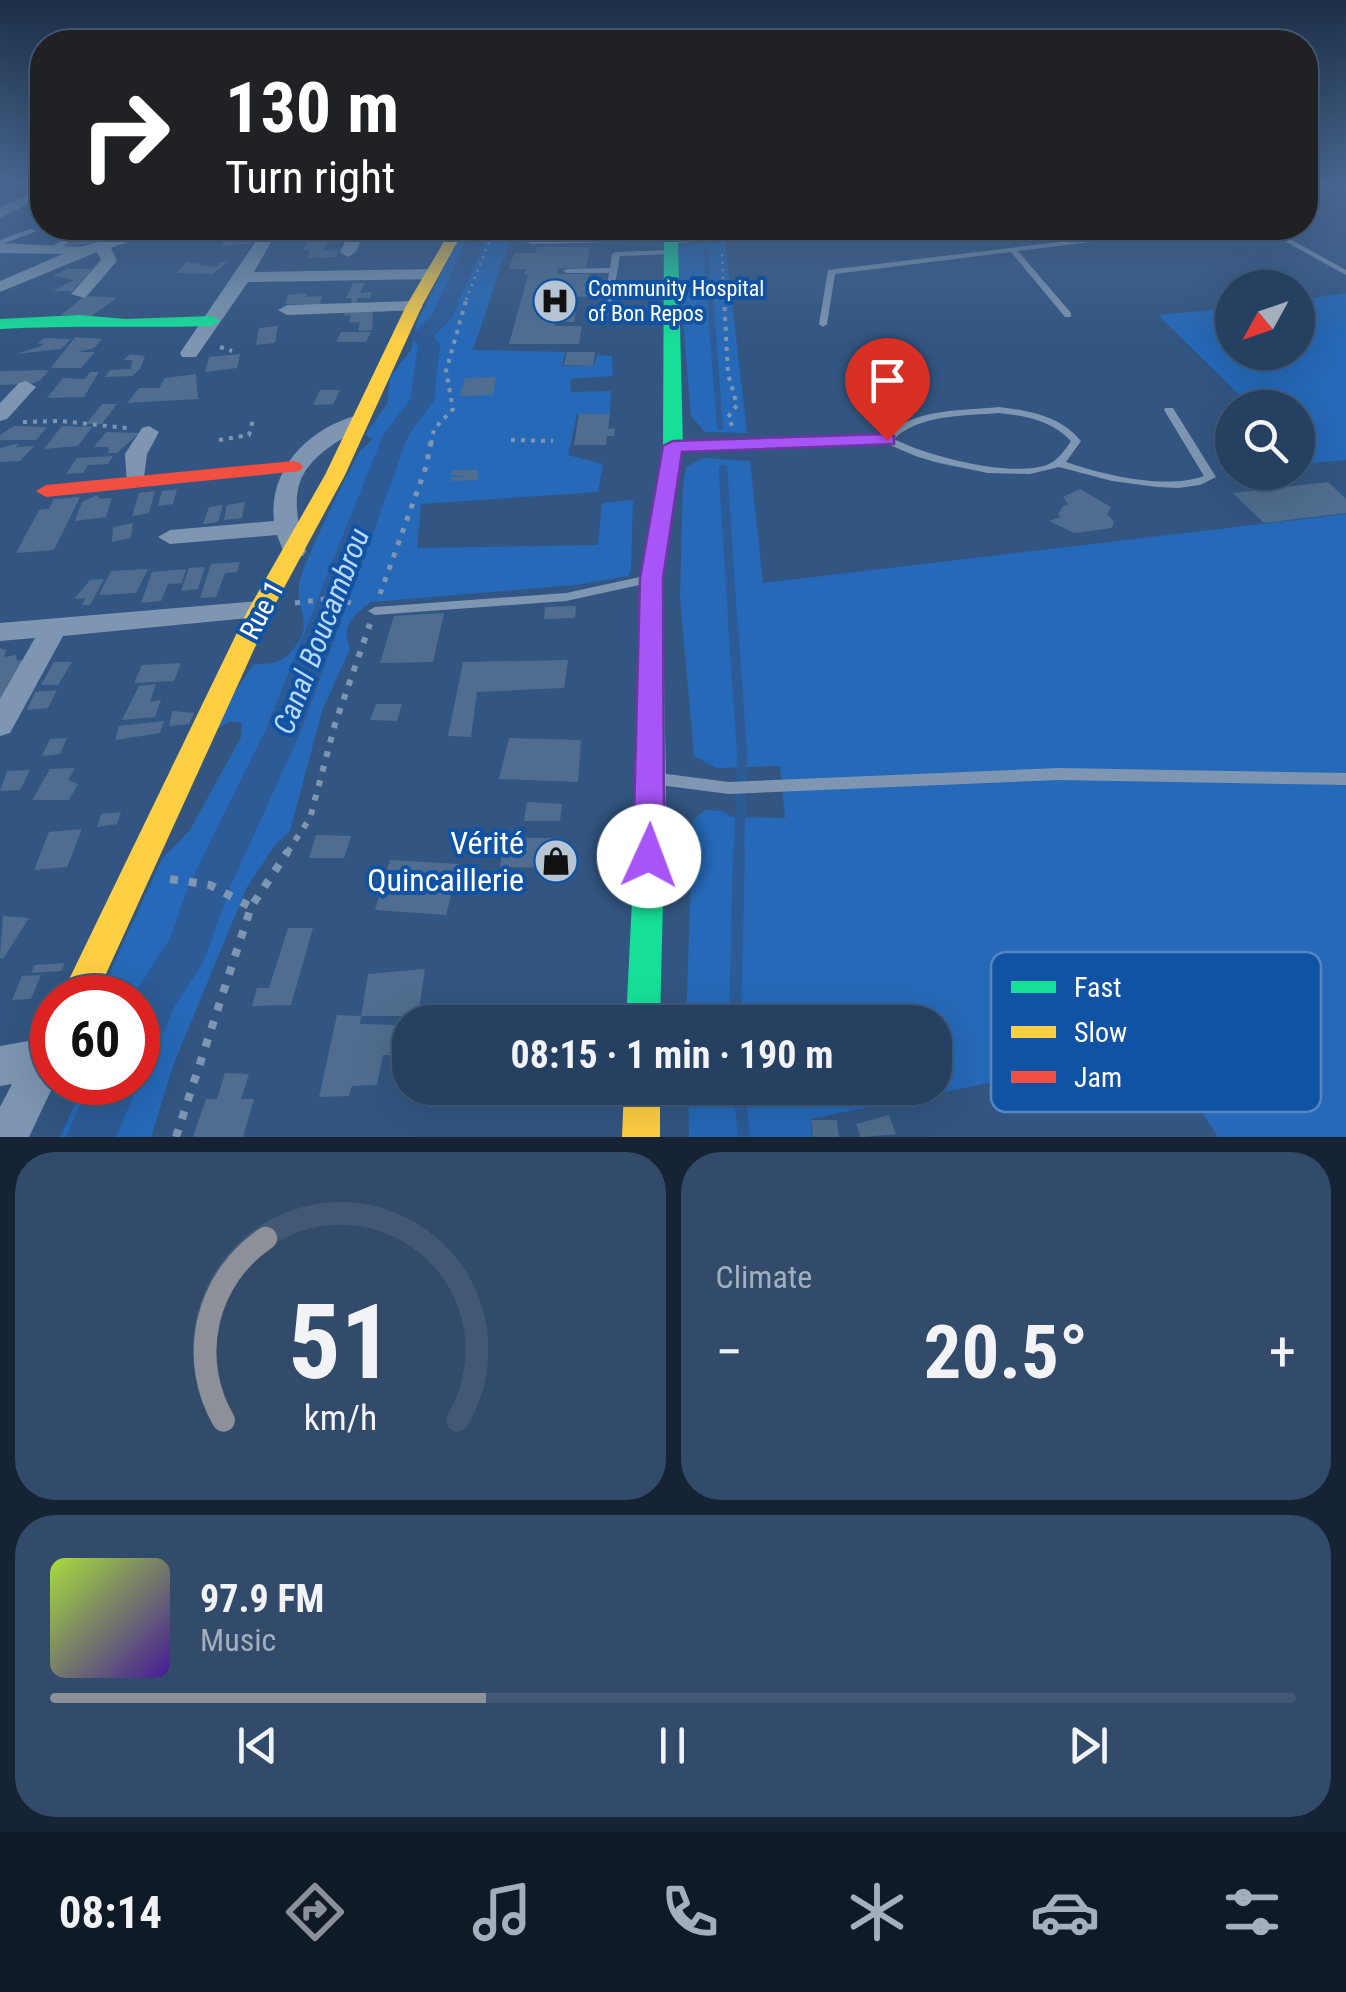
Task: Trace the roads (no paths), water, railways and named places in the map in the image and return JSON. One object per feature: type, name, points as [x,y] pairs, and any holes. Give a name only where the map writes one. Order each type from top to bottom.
[{"type":"street","points":[[0,288],[120,240]]},
{"type":"street","points":[[190,353],[265,240]]},
{"type":"street","points":[[348,252],[355,240]]},
{"type":"street","name":"Rue 1","points":[[88,975],[260,610],[336,475],[414,306],[451,240]]},
{"type":"street","points":[[645,1005],[652,778],[651,578],[673,446],[671,240]]},
{"type":"street","points":[[0,245],[50,250],[94,248],[109,254],[109,261],[79,294]]},
{"type":"street","points":[[243,277],[432,274]]},
{"type":"street","points":[[286,310],[414,306]]},
{"type":"street","points":[[0,324],[64,318],[129,330],[212,322]]},
{"type":"street","points":[[10,419],[26,387]]},
{"type":"street","points":[[294,551],[285,527],[285,479],[292,467],[324,440],[358,421]]},
{"type":"street","points":[[134,480],[136,454],[149,432]]},
{"type":"street","points":[[46,491],[292,467]]},
{"type":"street","points":[[170,537],[285,527]]},
{"type":"street","points":[[0,632],[260,610]]},
{"type":"street","points":[[0,725],[55,626]]},
{"type":"street","points":[[0,1066],[30,1058]]},
{"type":"street","points":[[7,1137],[30,1092]]},
{"type":"street","points":[[640,1137],[641,1105]]},
{"type":"lane","points":[[50,250],[67,240]]},
{"type":"lane","points":[[526,240],[592,240]]},
{"type":"lane","points":[[606,313],[618,253],[667,240]]},
{"type":"lane","points":[[822,324],[831,272],[1093,240]]},
{"type":"lane","points":[[1287,240],[1346,272]]},
{"type":"lane","points":[[1013,250],[1068,315]]},
{"type":"lane","points":[[567,271],[614,270]]},
{"type":"lane","points":[[673,446],[887,440],[903,450],[996,470],[1051,467],[1076,442],[1068,431],[1032,414],[999,410],[915,423],[893,432],[887,440]]},
{"type":"lane","points":[[1057,463],[1088,474],[1170,483],[1202,482],[1210,477],[1169,410]]},
{"type":"lane","points":[[375,610],[566,598],[651,578]]},
{"type":"lane","points":[[652,778],[729,788],[1059,774],[1346,779]]},
{"type":"waterway","name":"Canal Boucambrou","points":[[160,989],[188,949],[210,885],[284,729],[396,435],[422,401],[429,344],[422,336],[441,318],[476,240]]},
{"type":"waterway","points":[[706,250],[710,300]]},
{"type":"waterway","points":[[710,297],[720,427]]},
{"type":"waterway","points":[[723,469],[733,626]]},
{"type":"waterway","points":[[733,623],[742,753],[739,853]]},
{"type":"waterway","points":[[735,1005],[739,851]]},
{"type":"waterway","name":"Canal Boucambrou","points":[[91,1137],[105,1105]]},
{"type":"waterway","points":[[741,1105],[744,1137]]},
{"type":"place","name":"Community Hospital of Bon Repos","points":[[555,301]]},
{"type":"place","name":"Vérité Quincaillerie","points":[[556,861]]}]
